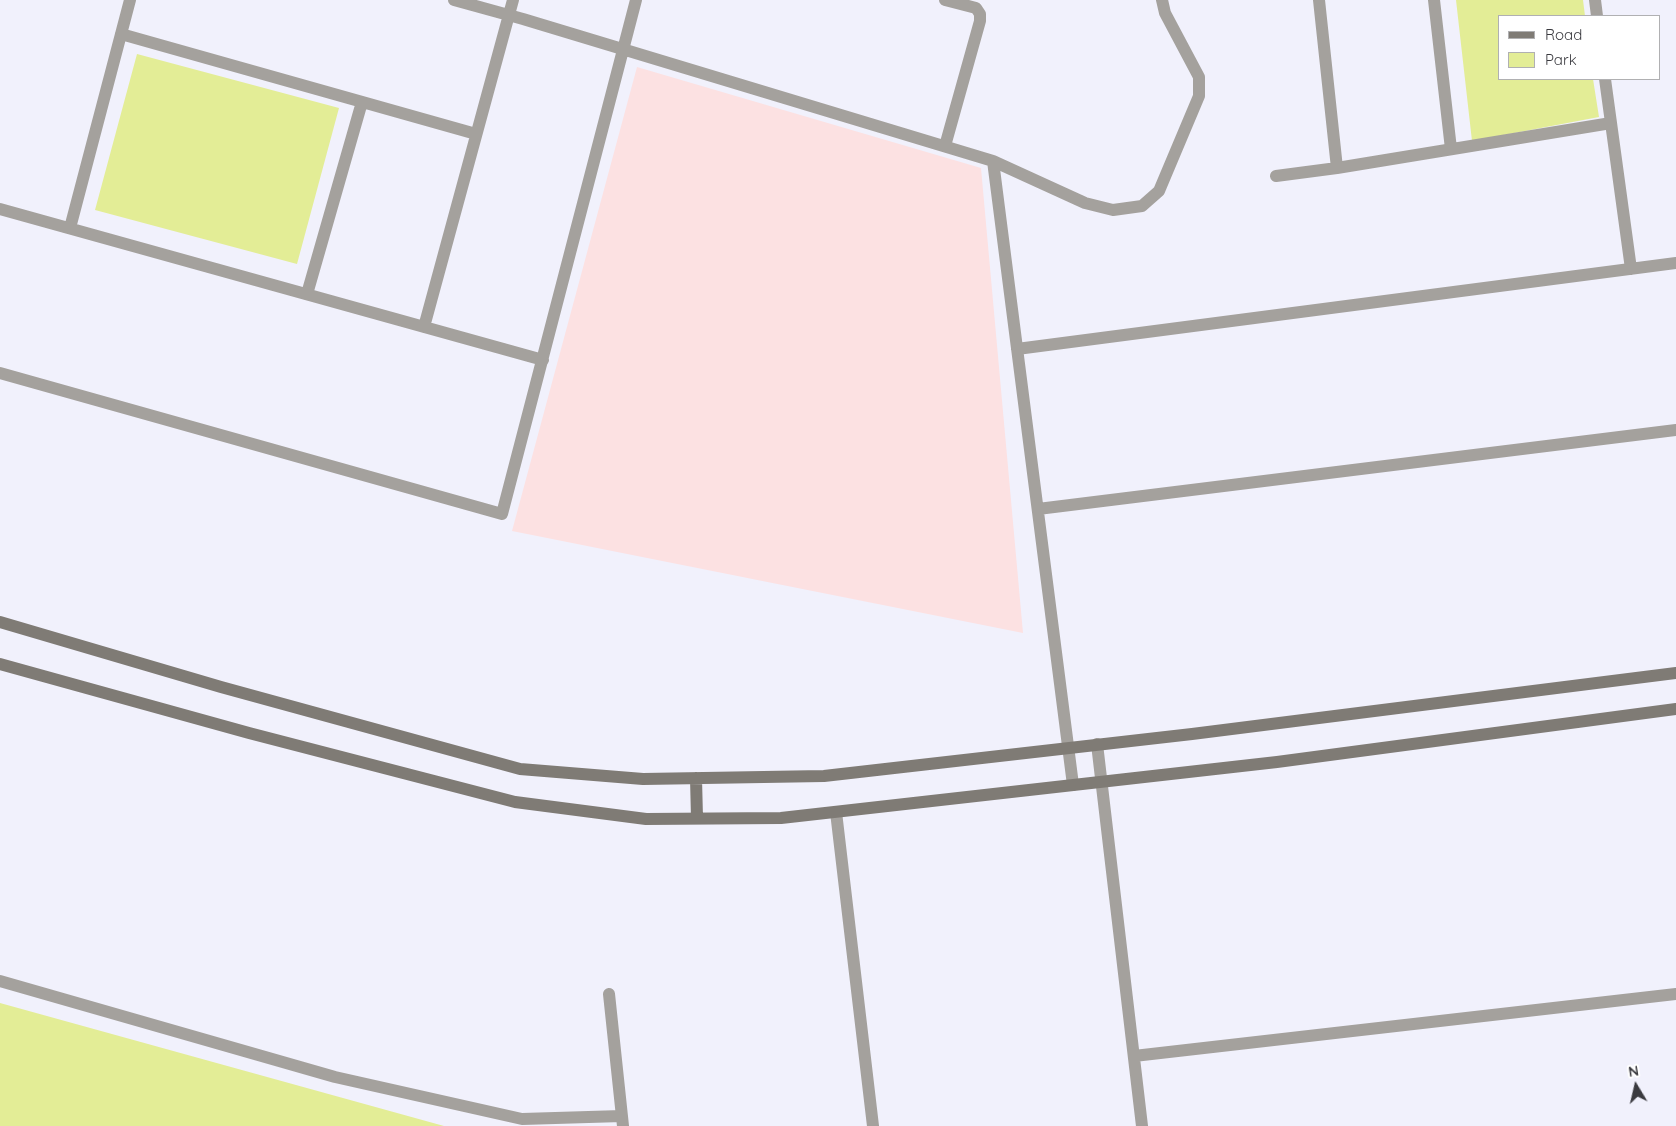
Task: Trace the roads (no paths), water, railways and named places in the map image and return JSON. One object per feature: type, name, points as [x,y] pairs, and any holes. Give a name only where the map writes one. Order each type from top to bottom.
[{"type":"street","points":[[70,228],[130,0]]},
{"type":"street","points":[[454,0],[993,161],[1084,203],[1113,210],[1142,206],[1158,192],[1199,96],[1198,77],[1165,12],[1162,0]]},
{"type":"street","points":[[424,327],[513,0]]},
{"type":"street","points":[[0,373],[502,514],[636,0]]},
{"type":"street","points":[[945,0],[976,8],[980,14],[980,21],[945,146]]},
{"type":"street","points":[[1319,0],[1337,168]]},
{"type":"street","points":[[1434,0],[1451,149]]},
{"type":"street","points":[[1595,0],[1597,15]]},
{"type":"street","points":[[121,34],[476,134]]},
{"type":"street","points":[[1605,80],[1631,269]]},
{"type":"street","points":[[306,294],[362,102]]},
{"type":"street","points":[[1276,176],[1337,168],[1611,123]]},
{"type":"street","points":[[993,161],[1073,785]]},
{"type":"street","points":[[0,209],[543,360]]},
{"type":"street","points":[[1017,349],[1676,263]]},
{"type":"street","points":[[1038,508],[1676,430]]},
{"type":"street","points":[[0,622],[221,687],[520,769],[643,778],[824,776],[1676,673]]},
{"type":"street","points":[[0,664],[249,733],[515,802],[646,819],[781,818],[1277,762],[1676,709]]},
{"type":"street","points":[[1098,744],[1142,1126]]},
{"type":"street","points":[[696,778],[697,818]]},
{"type":"street","points":[[836,812],[874,1126]]},
{"type":"street","points":[[0,981],[335,1077],[522,1119],[622,1121],[609,994]]},
{"type":"street","points":[[1134,1056],[1676,994]]}]
